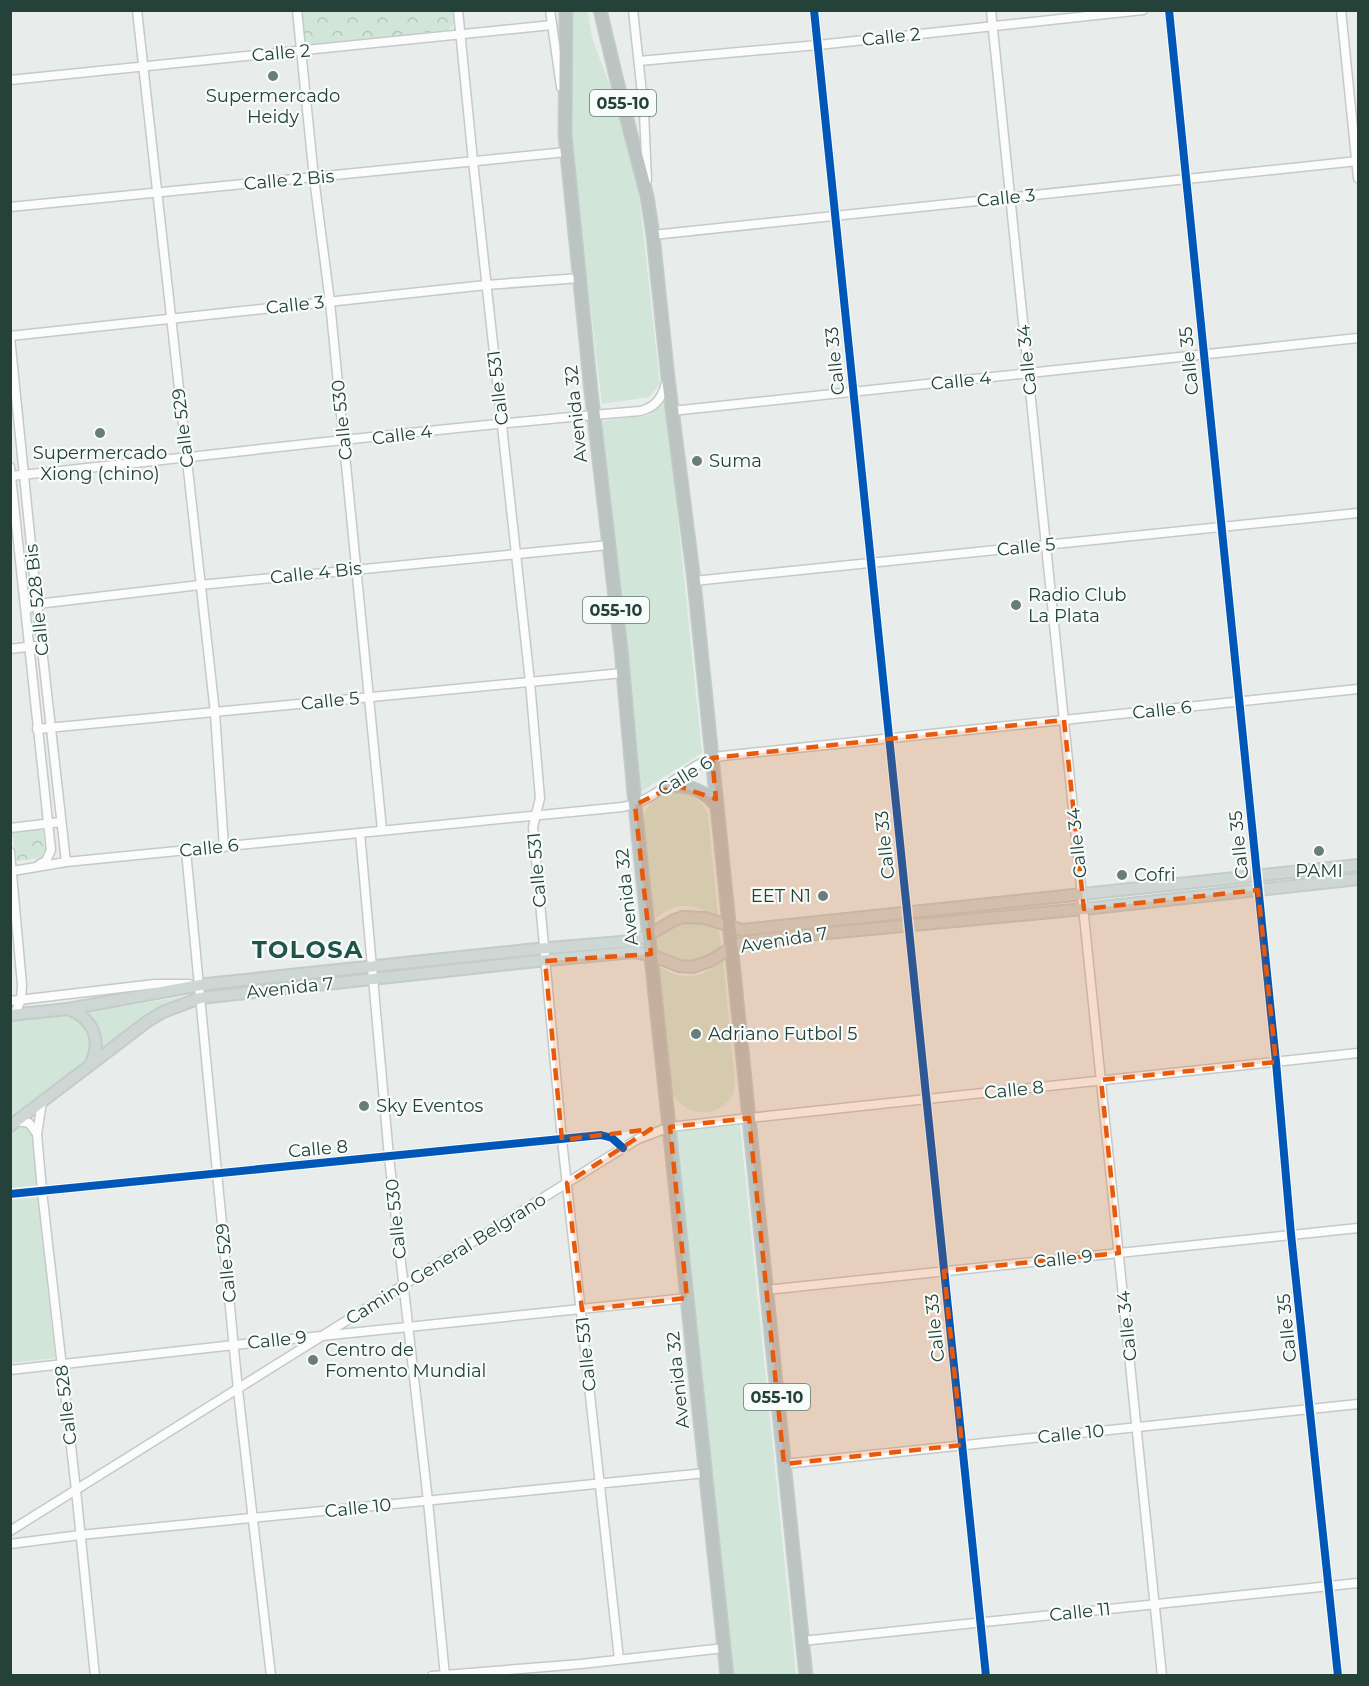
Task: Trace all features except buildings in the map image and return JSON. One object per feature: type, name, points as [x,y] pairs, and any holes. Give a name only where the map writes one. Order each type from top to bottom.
[{"type":"highway","name":"Avenida 32","points":[[566,10],[564,115],[567,152],[727,1676]]},
{"type":"highway","name":"055-10","points":[[600,10],[647,196],[653,235],[668,378],[694,581],[806,1676]]},
{"type":"highway","points":[[668,786],[683,785],[697,789],[717,806]]},
{"type":"main road","name":"Avenida 7","points":[[14,1124],[156,1016],[200,998],[634,952],[651,955],[674,965],[692,967],[711,961],[744,942],[763,939],[1082,894],[1359,865]]},
{"type":"main road","name":"Avenida 7","points":[[12,1015],[68,1009],[198,985],[544,948],[633,941],[683,917],[705,918],[742,930],[1084,909],[1359,879]]},
{"type":"main road","points":[[68,1009],[85,1018],[91,1026],[97,1045],[91,1064]]},
{"type":"street","name":"Calle 529","points":[[137,10],[214,713],[224,847]]},
{"type":"street","name":"Calle 530","points":[[297,10],[358,569],[382,830]]},
{"type":"street","name":"Calle 531","points":[[458,10],[530,682],[540,798],[533,827],[545,961],[598,1484],[619,1659]]},
{"type":"street","name":"Avenida 32","points":[[550,10],[564,115]]},
{"type":"street","points":[[633,10],[644,112],[647,196]]},
{"type":"street","name":"Calle 33","points":[[814,10],[986,1676]]},
{"type":"street","name":"Calle 34","points":[[991,10],[1162,1676]]},
{"type":"street","name":"Calle 2","points":[[639,61],[818,45],[1143,10]]},
{"type":"street","name":"Calle 35","points":[[1169,10],[1276,1062],[1291,1234],[1338,1676]]},
{"type":"street","points":[[1341,10],[1359,178]]},
{"type":"street","name":"Calle 2","points":[[10,80],[552,25]]},
{"type":"street","name":"Calle 2 Bis","points":[[10,207],[567,152]]},
{"type":"street","name":"Calle 3","points":[[653,235],[1358,161]]},
{"type":"street","name":"Calle 3","points":[[10,336],[486,285],[580,278]]},
{"type":"street","name":"Calle 528 Bis","points":[[10,336],[66,862]]},
{"type":"street","name":"Calle 4","points":[[672,411],[1359,338]]},
{"type":"street","name":"Calle 4","points":[[11,472],[24,474],[187,458],[648,409],[660,400],[668,378]]},
{"type":"street","name":"Calle 528 Bis","points":[[11,472],[51,850],[46,861],[36,867]]},
{"type":"street","name":"Calle 5","points":[[694,581],[1359,513]]},
{"type":"street","name":"Calle 4 Bis","points":[[26,610],[37,604],[200,585],[609,545]]},
{"type":"street","points":[[10,649],[42,646]]},
{"type":"street","name":"Calle 5","points":[[37,729],[623,673]]},
{"type":"street","name":"Calle 6","points":[[13,871],[66,862],[635,805],[712,758],[1359,689]]},
{"type":"street","points":[[10,828],[60,822]]},
{"type":"street","name":"Calle 530","points":[[360,833],[389,1157],[429,1501],[445,1675]]},
{"type":"street","name":"Calle 529","points":[[186,850],[238,1390],[271,1676]]},
{"type":"street","points":[[10,852],[22,985],[21,1000],[12,1015]]},
{"type":"street","name":"Avenida 7","points":[[10,1001],[155,984],[198,985]]},
{"type":"street","name":"Calle 8","points":[[670,1127],[1359,1053]]},
{"type":"street","name":"Calle 528","points":[[42,1102],[37,1134],[42,1191],[95,1676]]},
{"type":"street","points":[[14,1124],[29,1123],[37,1134]]},
{"type":"street","name":"Camino General Belgrano","points":[[10,1531],[623,1148],[653,1132],[670,1127]]},
{"type":"street","name":"Calle 8","points":[[10,1194],[607,1135],[623,1148]]},
{"type":"street","name":"Calle 9","points":[[766,1290],[1359,1228]]},
{"type":"street","name":"Calle 9","points":[[10,1370],[687,1298]]},
{"type":"street","name":"Calle 10","points":[[784,1464],[1359,1404]]},
{"type":"street","name":"Calle 10","points":[[10,1544],[80,1534],[706,1473]]},
{"type":"street","name":"Calle 11","points":[[802,1641],[1359,1583]]},
{"type":"street","points":[[432,1676],[581,1664],[724,1648]]},
{"type":"street","points":[[581,1664],[582,1676]]},
{"type":"highlighted area","points":[[1064,720],[1084,909],[1258,890],[1276,1062],[1101,1080],[1119,1253],[944,1271],[962,1445],[784,1464],[749,1118],[670,1127],[687,1298],[582,1310],[567,1183],[651,1129],[562,1140],[545,961],[651,954],[635,805],[675,785],[716,799],[712,758]]},
{"type":"green space","points":[[300,11],[455,11],[455,17],[454,24],[448,30],[307,45],[303,43]]},
{"type":"green space","points":[[571,11],[588,11],[592,38],[634,150],[660,384],[649,397],[602,404],[569,128],[573,32]]},
{"type":"green space","points":[[666,402],[702,753],[639,791],[602,421],[649,415]]},
{"type":"green space","points":[[672,791],[684,793],[699,801],[708,815],[718,917],[700,909],[684,906],[669,910],[653,921],[643,822],[652,802]]},
{"type":"green space","points":[[42,826],[46,852],[41,858],[16,861],[12,830]]},
{"type":"green space","points":[[684,922],[708,924],[719,931],[721,945],[712,957],[693,963],[673,962],[658,951],[656,937],[662,931]]},
{"type":"green space","points":[[723,960],[735,1083],[733,1095],[725,1104],[709,1112],[700,1112],[683,1105],[671,1091],[657,965],[675,974],[691,976],[706,972]]},
{"type":"green space","points":[[187,996],[155,1009],[100,1049],[97,1029],[83,1013]]},
{"type":"green space","points":[[69,1014],[88,1031],[91,1042],[90,1056],[11,1117],[11,1020]]},
{"type":"green space","points":[[738,1123],[796,1675],[732,1675],[674,1132]]},
{"type":"green space","points":[[16,1126],[27,1127],[32,1133],[37,1185],[11,1188],[11,1130]]},
{"type":"green space","points":[[38,1198],[55,1358],[11,1363],[11,1200]]},
{"type":"cycle path","points":[[814,10],[986,1676]]},
{"type":"cycle path","points":[[1169,10],[1276,1062],[1291,1234],[1338,1676]]},
{"type":"cycle path","points":[[10,1194],[601,1135],[612,1138],[623,1148]]},
{"type":"place","name":"Supermercado Heidy","points":[[273,76]]},
{"type":"place","name":"Supermercado Xiong (chino)","points":[[100,433]]},
{"type":"place","name":"Suma","points":[[697,461]]},
{"type":"place","name":"Radio Club La Plata","points":[[1016,605]]},
{"type":"place","name":"PAMI","points":[[1319,851]]},
{"type":"place","name":"Cofri","points":[[1122,875]]},
{"type":"place","name":"EET N1","points":[[823,896]]},
{"type":"place","name":"Adriano Futbol 5","points":[[696,1034]]},
{"type":"place","name":"Sky Eventos","points":[[364,1106]]},
{"type":"place","name":"Centro de Fomento Mundial","points":[[313,1360]]},
{"type":"district","name":"TOLOSA","points":[[308,949]]}]
